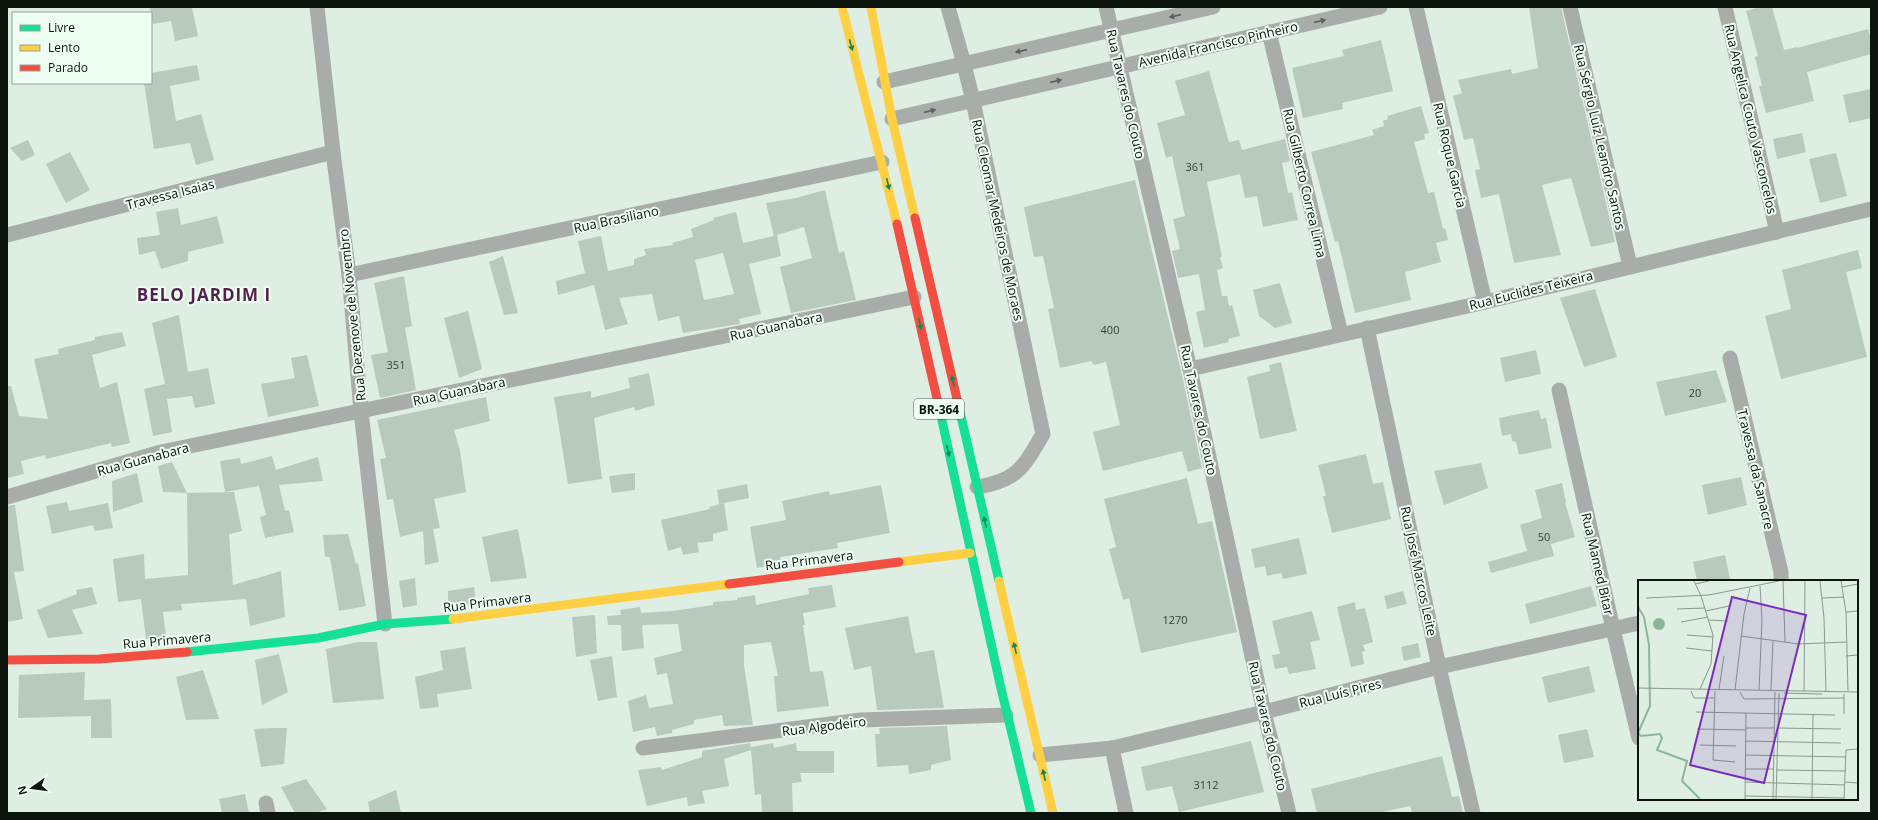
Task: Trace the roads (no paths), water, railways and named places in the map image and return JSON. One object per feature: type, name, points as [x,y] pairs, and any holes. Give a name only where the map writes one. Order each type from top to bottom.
[{"type":"main road","name":"BR-364","points":[[842,7],[882,162],[914,297],[1006,716],[1031,813]]},
{"type":"main road","name":"BR-364","points":[[871,7],[892,119],[1053,813]]},
{"type":"main road","name":"Rua Primavera","points":[[7,660],[99,659],[153,656],[318,638],[385,624],[433,622],[970,552]]},
{"type":"street","name":"Rua Dezenove de Novembro","points":[[318,7],[333,152],[350,275],[361,411],[385,624]]},
{"type":"street","name":"Rua Cleomar Medeiros de Moraes","points":[[948,7],[973,101],[1043,434],[1026,462],[1012,477],[993,484],[977,487]]},
{"type":"street","name":"Rua Tavares do Couto","points":[[1106,7],[1190,369],[1264,712],[1289,813]]},
{"type":"street","points":[[884,82],[1213,7]]},
{"type":"street","name":"Avenida Francisco Pinheiro","points":[[892,119],[1380,7]]},
{"type":"street","name":"Rua Roque Garcia","points":[[1416,7],[1485,302]]},
{"type":"street","name":"Rua Sérgio Luiz Leandro Santos","points":[[1570,7],[1630,266]]},
{"type":"street","name":"Rua Angelica Couto Vasconcelos","points":[[1725,7],[1777,232]]},
{"type":"street","name":"Rua Gilberto Correa Lima","points":[[1269,32],[1341,334]]},
{"type":"street","name":"Travessa Isaias","points":[[7,236],[333,152]]},
{"type":"street","name":"Rua Brasiliano","points":[[350,275],[882,162]]},
{"type":"street","name":"Rua Euclides Teixeira","points":[[1190,369],[1485,302],[1630,266],[1871,210]]},
{"type":"street","name":"Rua Guanabara","points":[[7,497],[161,452],[914,297]]},
{"type":"street","name":"Rua José Marcos Leite","points":[[1367,328],[1439,667],[1473,813]]},
{"type":"street","name":"Travessa da Sanacre","points":[[1730,358],[1781,572],[1781,580]]},
{"type":"street","name":"Rua Mamed Bitar","points":[[1559,390],[1638,734]]},
{"type":"street","name":"Rua Luís Pires","points":[[1040,755],[1112,748],[1264,712],[1439,667],[1638,623]]},
{"type":"street","name":"Rua Algodeiro","points":[[643,748],[861,720],[1006,716]]},
{"type":"street","points":[[1112,748],[1126,813]]},
{"type":"district","name":"BELO JARDIM I","points":[[204,294]]}]
